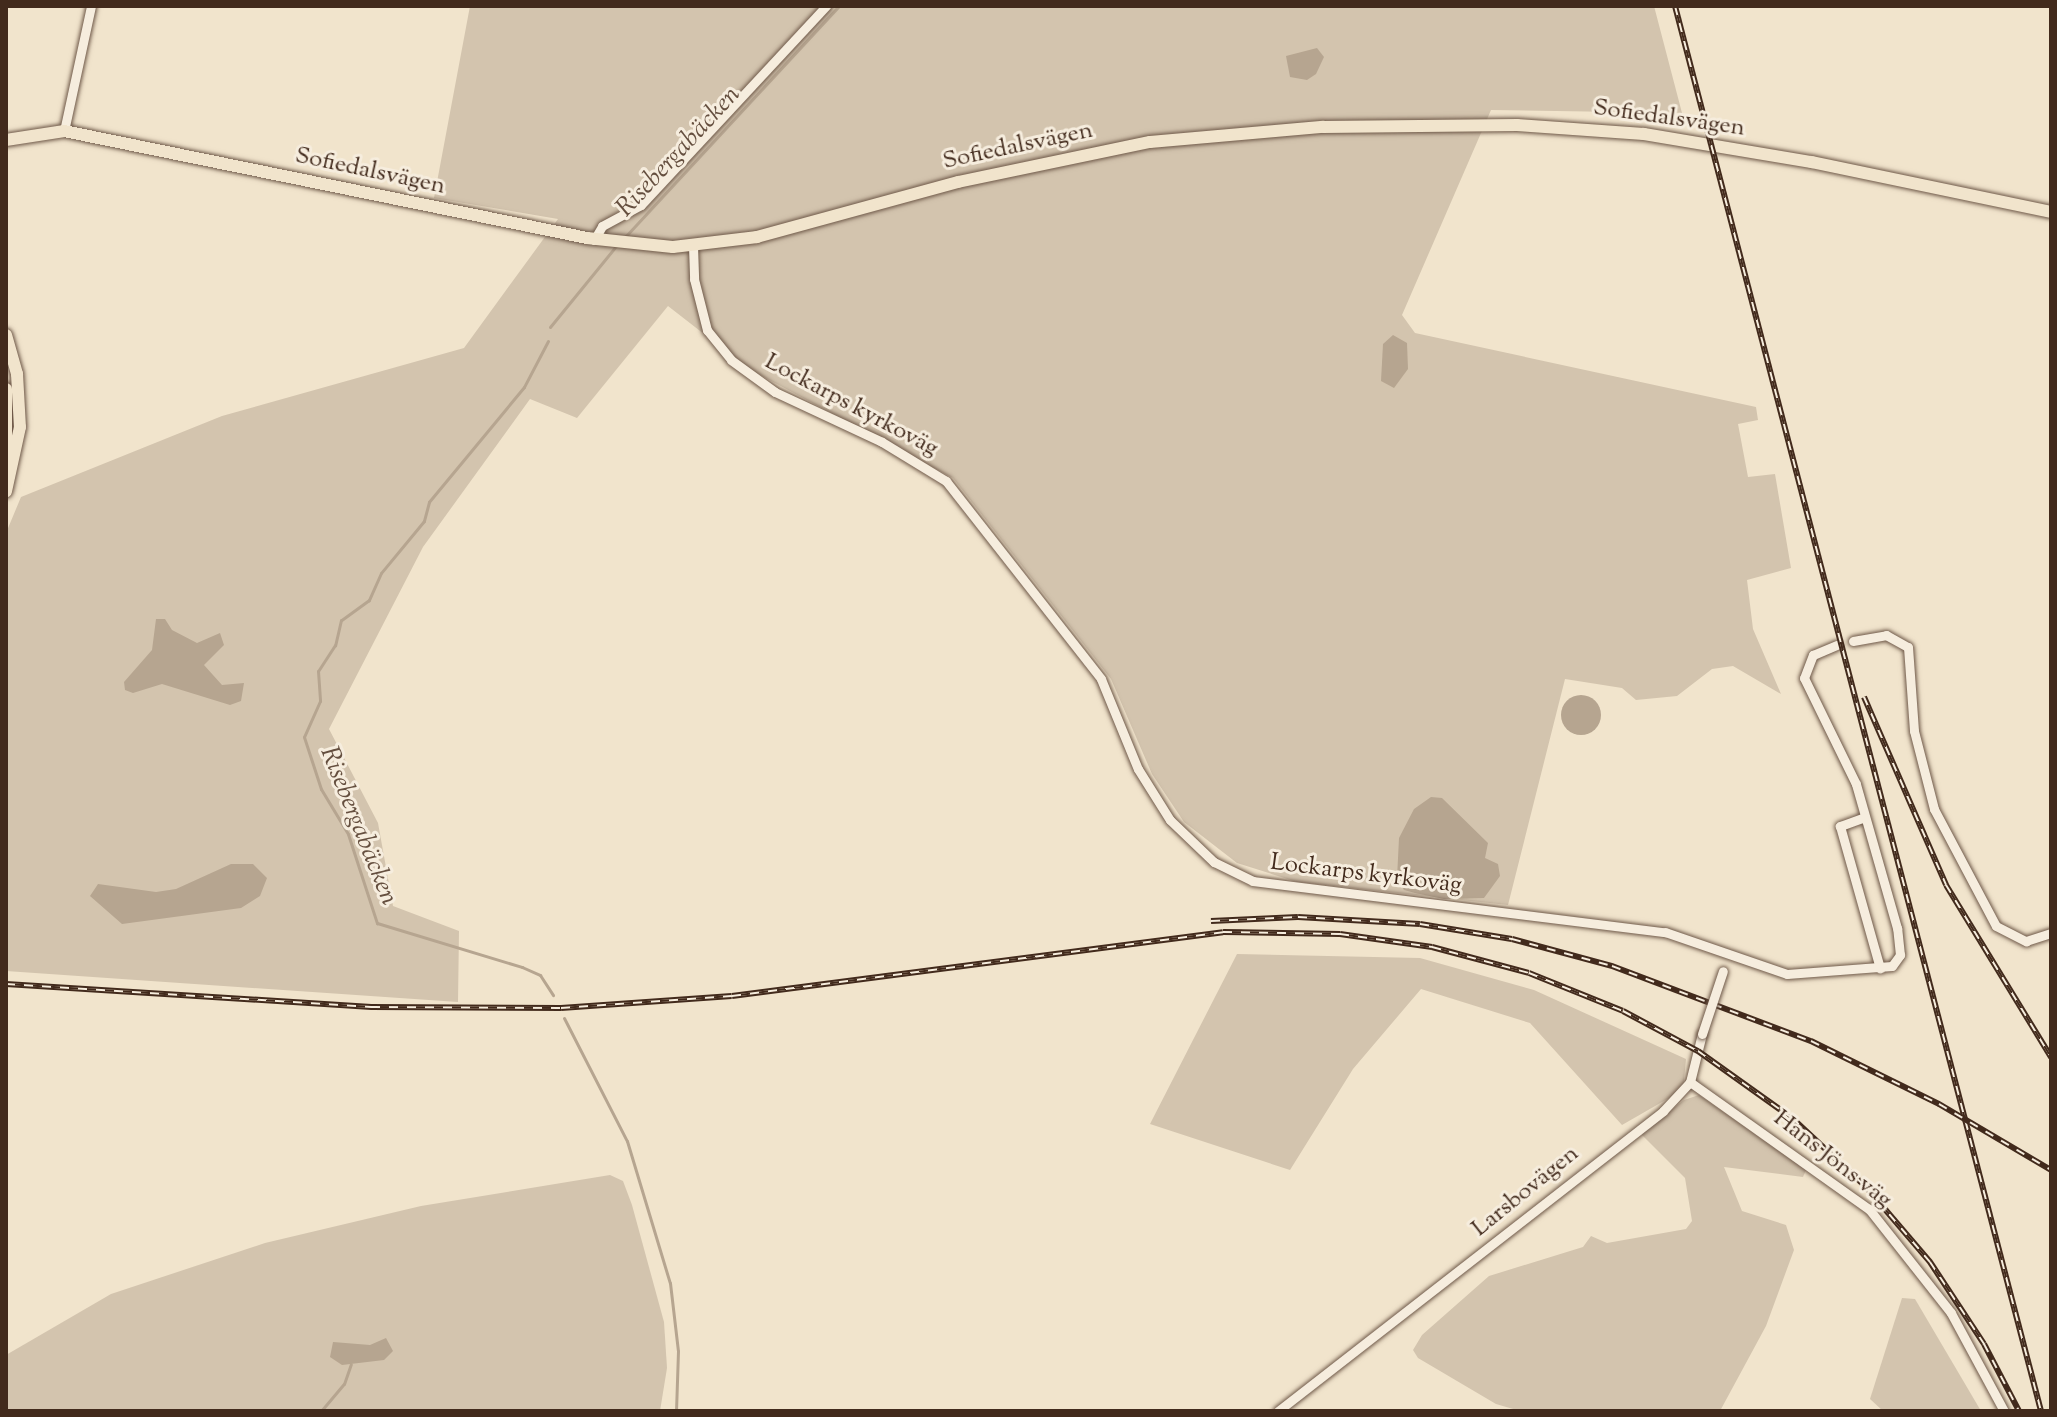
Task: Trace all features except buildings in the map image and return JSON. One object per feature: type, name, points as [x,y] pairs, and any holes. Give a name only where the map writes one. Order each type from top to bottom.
[{"type":"main road","name":"Sofiedalsvägen","points":[[6,140],[64,131],[634,245],[693,246],[757,237],[958,182],[1150,142],[1323,127],[1517,125],[1644,134],[1812,162],[2051,212]]},
{"type":"main road","points":[[6,491],[20,427],[7,342]]},
{"type":"main road","points":[[6,389],[6,454]]},
{"type":"street","points":[[64,131],[91,6]]},
{"type":"street","points":[[598,240],[602,226],[641,205],[826,6]]},
{"type":"street","name":"Lockarps kyrkoväg","points":[[693,246],[694,279],[707,330],[731,360],[775,392],[882,442],[946,481],[1093,666],[1154,795],[1170,820],[1214,862],[1253,881],[1665,932],[1787,974],[1880,968]]},
{"type":"street","points":[[1853,641],[1886,635],[1908,647],[1914,731],[1934,809],[1996,926],[2026,941],[2051,933]]},
{"type":"street","points":[[1837,645],[1813,655],[1804,678],[1844,752],[1865,817],[1900,949],[1896,964],[1880,968],[1840,826],[1865,817]]},
{"type":"street","name":"Larsbovägen","points":[[1278,1411],[1663,1111],[1690,1082],[1728,955]]},
{"type":"street","name":"Hans Jöns väg","points":[[1690,1082],[1869,1209],[1951,1313],[2004,1411]]},
{"type":"shaded area","points":[[470,6],[1654,6],[1682,113],[1491,110],[1402,315],[1415,333],[1756,407],[1758,420],[1738,424],[1748,477],[1775,474],[1791,568],[1747,580],[1753,629],[1781,694],[1733,666],[1712,669],[1677,696],[1636,700],[1622,688],[1565,679],[1508,905],[1297,882],[1237,863],[1184,822],[1152,774],[1111,679],[953,478],[749,369],[668,306],[577,418],[530,399],[423,547],[329,729],[378,823],[393,906],[459,931],[458,1002],[6,971],[6,533],[21,497],[222,416],[464,348],[558,219],[434,198]]},
{"type":"shaded area","points":[[1317,48],[1324,57],[1316,74],[1307,80],[1290,77],[1286,56]]},
{"type":"shaded area","points":[[1393,335],[1407,343],[1408,369],[1394,388],[1381,381],[1383,344]]},
{"type":"shaded area","points":[[156,619],[165,619],[172,630],[197,643],[220,633],[224,645],[204,665],[222,685],[244,683],[241,701],[230,705],[162,684],[133,693],[125,690],[124,682],[152,650]]},
{"type":"shaded area","points":[[1581,695],[1595,701],[1601,715],[1595,729],[1581,735],[1567,729],[1561,715],[1567,701]]},
{"type":"shaded area","points":[[1431,797],[1442,798],[1488,843],[1485,858],[1498,864],[1500,876],[1484,898],[1444,899],[1415,893],[1404,890],[1397,878],[1399,838],[1414,809]]},
{"type":"shaded area","points":[[231,864],[253,864],[267,878],[260,896],[241,908],[122,924],[90,896],[98,884],[156,892],[176,889]]},
{"type":"shaded area","points":[[1237,954],[1420,958],[1534,990],[1686,1059],[1683,1090],[1622,1125],[1530,1023],[1421,989],[1353,1069],[1290,1170],[1150,1124]]},
{"type":"shaded area","points":[[1699,1095],[1806,1170],[1803,1177],[1724,1167],[1742,1211],[1786,1225],[1794,1250],[1766,1326],[1720,1411],[1520,1411],[1496,1404],[1418,1358],[1413,1350],[1422,1335],[1489,1276],[1583,1247],[1591,1236],[1607,1243],[1686,1229],[1692,1221],[1685,1178],[1641,1134],[1684,1100]]},
{"type":"shaded area","points":[[610,1175],[623,1181],[632,1205],[664,1322],[667,1368],[660,1411],[6,1411],[6,1355],[111,1294],[265,1243],[421,1206]]},
{"type":"shaded area","points":[[1902,1298],[1915,1299],[1981,1411],[1883,1411],[1870,1399]]},
{"type":"shaded area","points":[[386,1338],[393,1351],[384,1360],[342,1365],[330,1357],[333,1342],[370,1345]]},
{"type":"waterway","name":"Risebergabäcken","points":[[624,238],[839,6]]},
{"type":"waterway","name":"Risebergabäcken","points":[[550,327],[616,246]]},
{"type":"waterway","name":"Risebergabäcken","points":[[548,341],[524,387],[429,502],[424,521],[381,573],[369,600],[341,620],[335,645],[318,671],[320,701],[304,737],[321,789],[348,834],[377,923],[522,967],[540,975],[553,995]]},
{"type":"waterway","name":"Risebergabäcken","points":[[564,1018],[627,1141],[670,1283],[678,1351],[676,1411]]},
{"type":"waterway","points":[[321,1411],[344,1384],[351,1364]]},
{"type":"railway","points":[[1675,6],[2041,1411]]},
{"type":"railway","points":[[1864,697],[1946,885],[2051,1057]]},
{"type":"railway","points":[[1211,921],[1298,917],[1420,924],[1512,939],[1612,966],[1811,1041],[1939,1104],[2051,1170]]},
{"type":"railway","points":[[6,984],[371,1007],[561,1008],[732,996],[1223,932],[1340,934],[1432,947],[1529,973],[1623,1011],[1698,1051],[1792,1118],[1866,1187],[1930,1262],[1984,1344],[2019,1411]]}]
